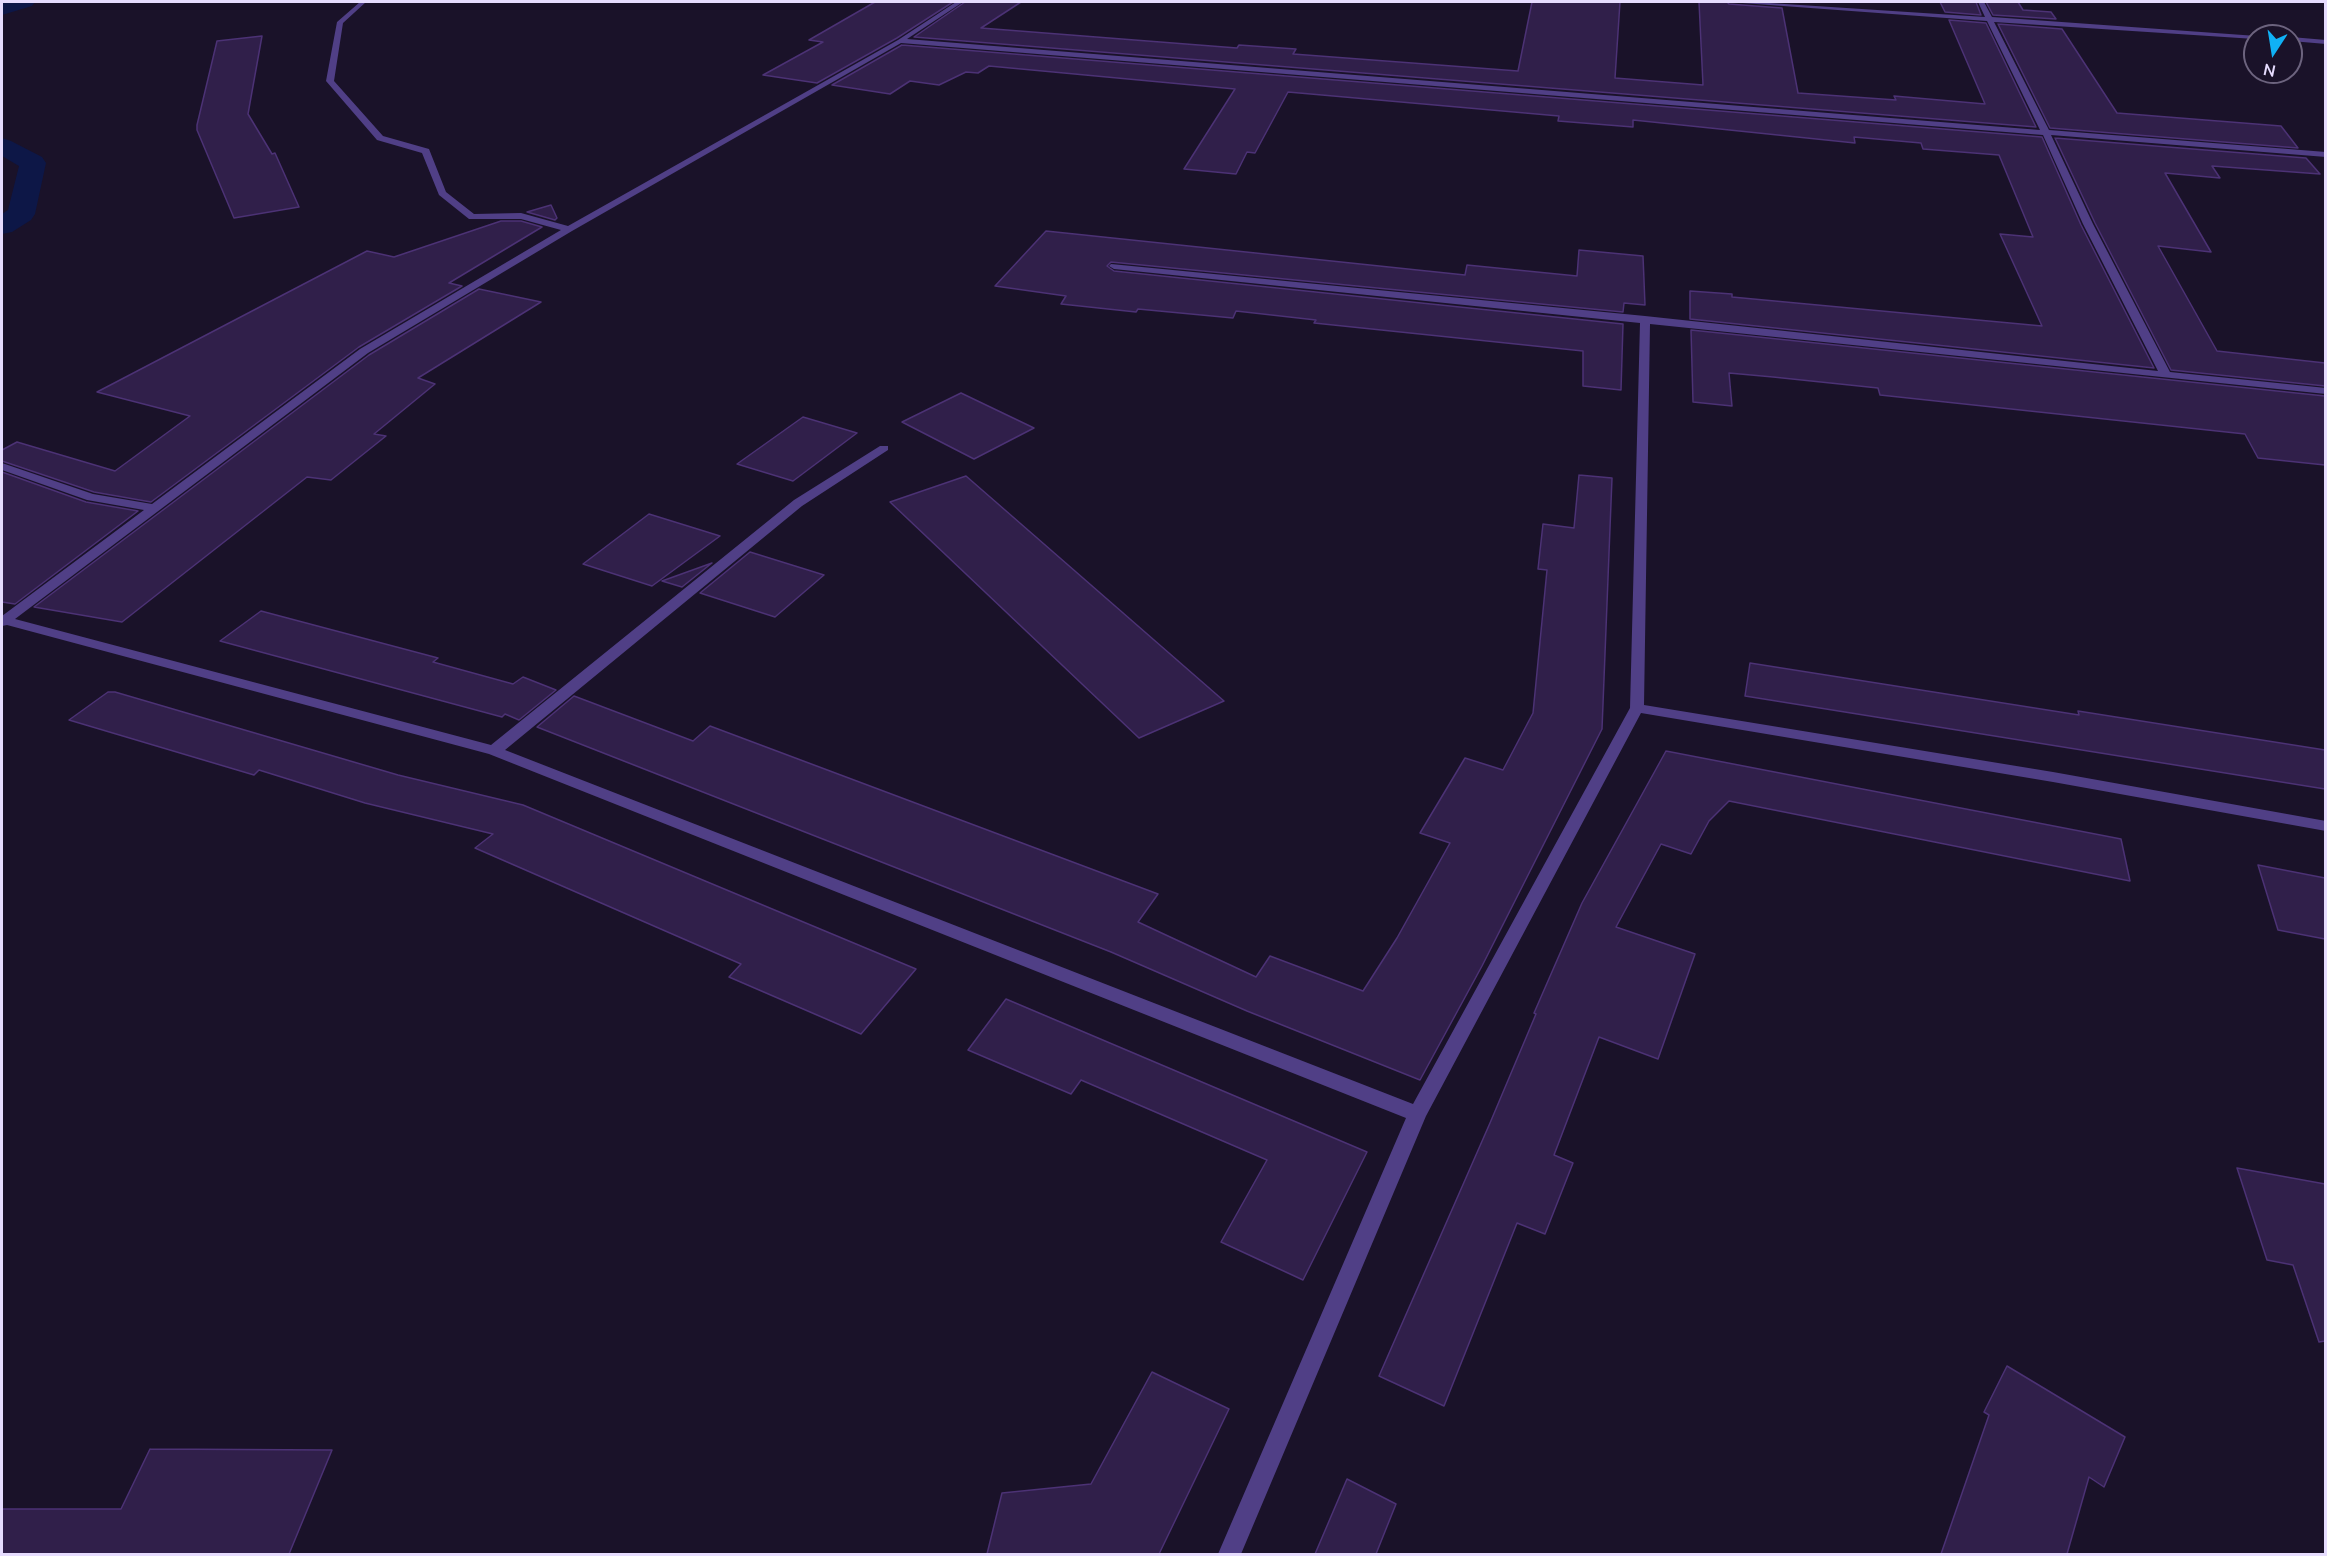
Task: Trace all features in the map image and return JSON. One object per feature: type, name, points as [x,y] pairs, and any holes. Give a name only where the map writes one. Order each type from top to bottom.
[{"type":"street","points":[[363,2],[340,22],[330,81],[380,138],[426,151],[442,193],[472,217],[521,216],[569,229]]},
{"type":"street","points":[[3,621],[363,351],[569,229],[900,41],[960,2]]},
{"type":"street","points":[[1732,2],[2243,36]]},
{"type":"street","points":[[1981,2],[2088,224],[2166,375]]},
{"type":"street","points":[[2303,40],[2325,42]]},
{"type":"street","points":[[900,41],[2325,155]]},
{"type":"street","points":[[1114,266],[2325,391]]},
{"type":"street","points":[[1228,1554],[1418,1114],[1637,708],[1644,319]]},
{"type":"street","points":[[494,751],[798,503],[884,448]]},
{"type":"street","points":[[2,466],[91,497],[155,508]]},
{"type":"street","points":[[3,621],[494,751],[1418,1114]]},
{"type":"street","points":[[1637,708],[2053,777],[2325,826]]},
{"type":"building","points":[[875,2],[953,2],[897,38],[817,83],[763,75],[823,42],[809,40]]},
{"type":"building","points":[[965,2],[1021,2],[981,28],[1237,48],[1239,45],[1296,49],[1293,54],[1518,71],[1532,2],[1620,2],[1615,78],[1703,85],[1699,2],[1727,2],[1782,8],[1798,93],[1896,100],[1894,96],[1985,104],[1949,20],[1986,23],[2036,127],[914,37]]},
{"type":"building","points":[[1940,2],[1976,2],[1981,15],[1945,12]]},
{"type":"building","points":[[1986,2],[2018,2],[2023,10],[2051,12],[2056,19],[1993,15]]},
{"type":"building","points":[[1998,24],[2062,29],[2117,113],[2281,126],[2298,148],[2050,128]]},
{"type":"building","points":[[262,36],[248,114],[272,154],[275,153],[299,207],[234,218],[197,130],[197,125],[217,41]]},
{"type":"building","points":[[902,45],[2042,137],[2081,225],[2154,368],[1690,319],[1690,291],[1732,294],[1732,297],[2042,326],[2000,234],[2033,237],[1999,155],[1923,149],[1921,143],[1854,137],[1855,143],[1633,120],[1633,127],[1558,121],[1559,116],[1288,92],[1255,153],[1247,152],[1236,174],[1184,169],[1235,89],[989,66],[978,73],[966,72],[939,85],[910,81],[890,94],[832,85]]},
{"type":"building","points":[[2055,138],[2306,158],[2320,174],[2212,166],[2220,178],[2165,173],[2211,252],[2158,246],[2217,351],[2325,363],[2325,386],[2171,370],[2095,223]]},
{"type":"building","points":[[551,205],[557,218],[555,220],[527,212]]},
{"type":"building","points":[[501,221],[521,221],[542,227],[449,283],[462,286],[359,347],[151,502],[94,492],[2,461],[2,450],[17,442],[115,471],[190,416],[97,392],[367,251],[394,257]]},
{"type":"building","points":[[1046,231],[1465,275],[1467,265],[1577,276],[1579,250],[1643,256],[1645,305],[1624,303],[1623,312],[1111,262],[1107,266],[1114,271],[1623,324],[1621,390],[1583,386],[1583,351],[1314,323],[1316,320],[1236,311],[1233,318],[1138,309],[1136,312],[1061,304],[1066,296],[995,286]]},
{"type":"building","points":[[479,289],[541,302],[418,378],[435,384],[374,434],[386,436],[331,480],[307,477],[122,622],[34,607],[369,355]]},
{"type":"building","points":[[1691,330],[2325,396],[2325,465],[2258,458],[2245,434],[1880,395],[1878,388],[1773,377],[1729,373],[1732,406],[1693,402]]},
{"type":"building","points":[[961,393],[1034,428],[974,459],[902,422]]},
{"type":"building","points":[[803,417],[857,433],[793,481],[737,464]]},
{"type":"building","points":[[2,472],[86,502],[138,511],[15,604],[2,602]]},
{"type":"building","points":[[1579,475],[1612,478],[1602,729],[1482,966],[1420,1080],[1247,1011],[1111,952],[537,727],[574,696],[693,741],[710,726],[1158,894],[1138,922],[1256,977],[1270,956],[1363,991],[1397,938],[1450,843],[1420,833],[1465,758],[1503,770],[1533,713],[1547,570],[1538,569],[1543,524],[1574,528]]},
{"type":"building","points":[[966,476],[1224,701],[1139,738],[890,502]]},
{"type":"building","points":[[649,514],[720,536],[652,586],[583,564]]},
{"type":"building","points":[[750,552],[824,575],[775,617],[700,593]]},
{"type":"building","points":[[712,563],[682,587],[662,581]]},
{"type":"building","points":[[261,611],[438,658],[433,662],[513,684],[523,677],[556,690],[519,720],[505,714],[502,717],[220,641]]},
{"type":"building","points":[[1750,663],[2079,715],[2078,711],[2325,750],[2325,789],[1745,696]]},
{"type":"building","points":[[108,692],[115,692],[398,775],[523,805],[916,969],[861,1034],[729,977],[741,964],[475,848],[493,834],[365,803],[259,770],[254,775],[69,720]]},
{"type":"building","points":[[1666,751],[2121,839],[2130,881],[1729,801],[1709,821],[1691,854],[1661,844],[1616,927],[1695,954],[1658,1059],[1599,1037],[1554,1155],[1573,1163],[1545,1234],[1517,1223],[1444,1406],[1379,1376],[1490,1123],[1536,1014],[1534,1013],[1582,903]]},
{"type":"building","points":[[2258,865],[2325,878],[2325,939],[2278,930]]},
{"type":"building","points":[[1006,999],[1367,1152],[1303,1280],[1221,1242],[1267,1160],[1081,1080],[1071,1094],[968,1050]]},
{"type":"building","points":[[2237,1168],[2325,1184],[2325,1341],[2319,1342],[2293,1265],[2267,1260]]},
{"type":"building","points":[[2007,1366],[2125,1437],[2104,1487],[2089,1477],[2067,1554],[1941,1554],[1989,1415],[1984,1412]]},
{"type":"building","points":[[1152,1372],[1229,1409],[1159,1554],[987,1554],[1002,1493],[1091,1484]]},
{"type":"building","points":[[150,1449],[332,1450],[289,1554],[2,1554],[2,1509],[121,1509]]},
{"type":"building","points":[[1347,1479],[1396,1504],[1376,1554],[1315,1554]]},
{"type":"waterway","points":[[2,9],[25,2]]},
{"type":"waterway","points":[[2,146],[33,163],[21,214],[2,226]]}]
